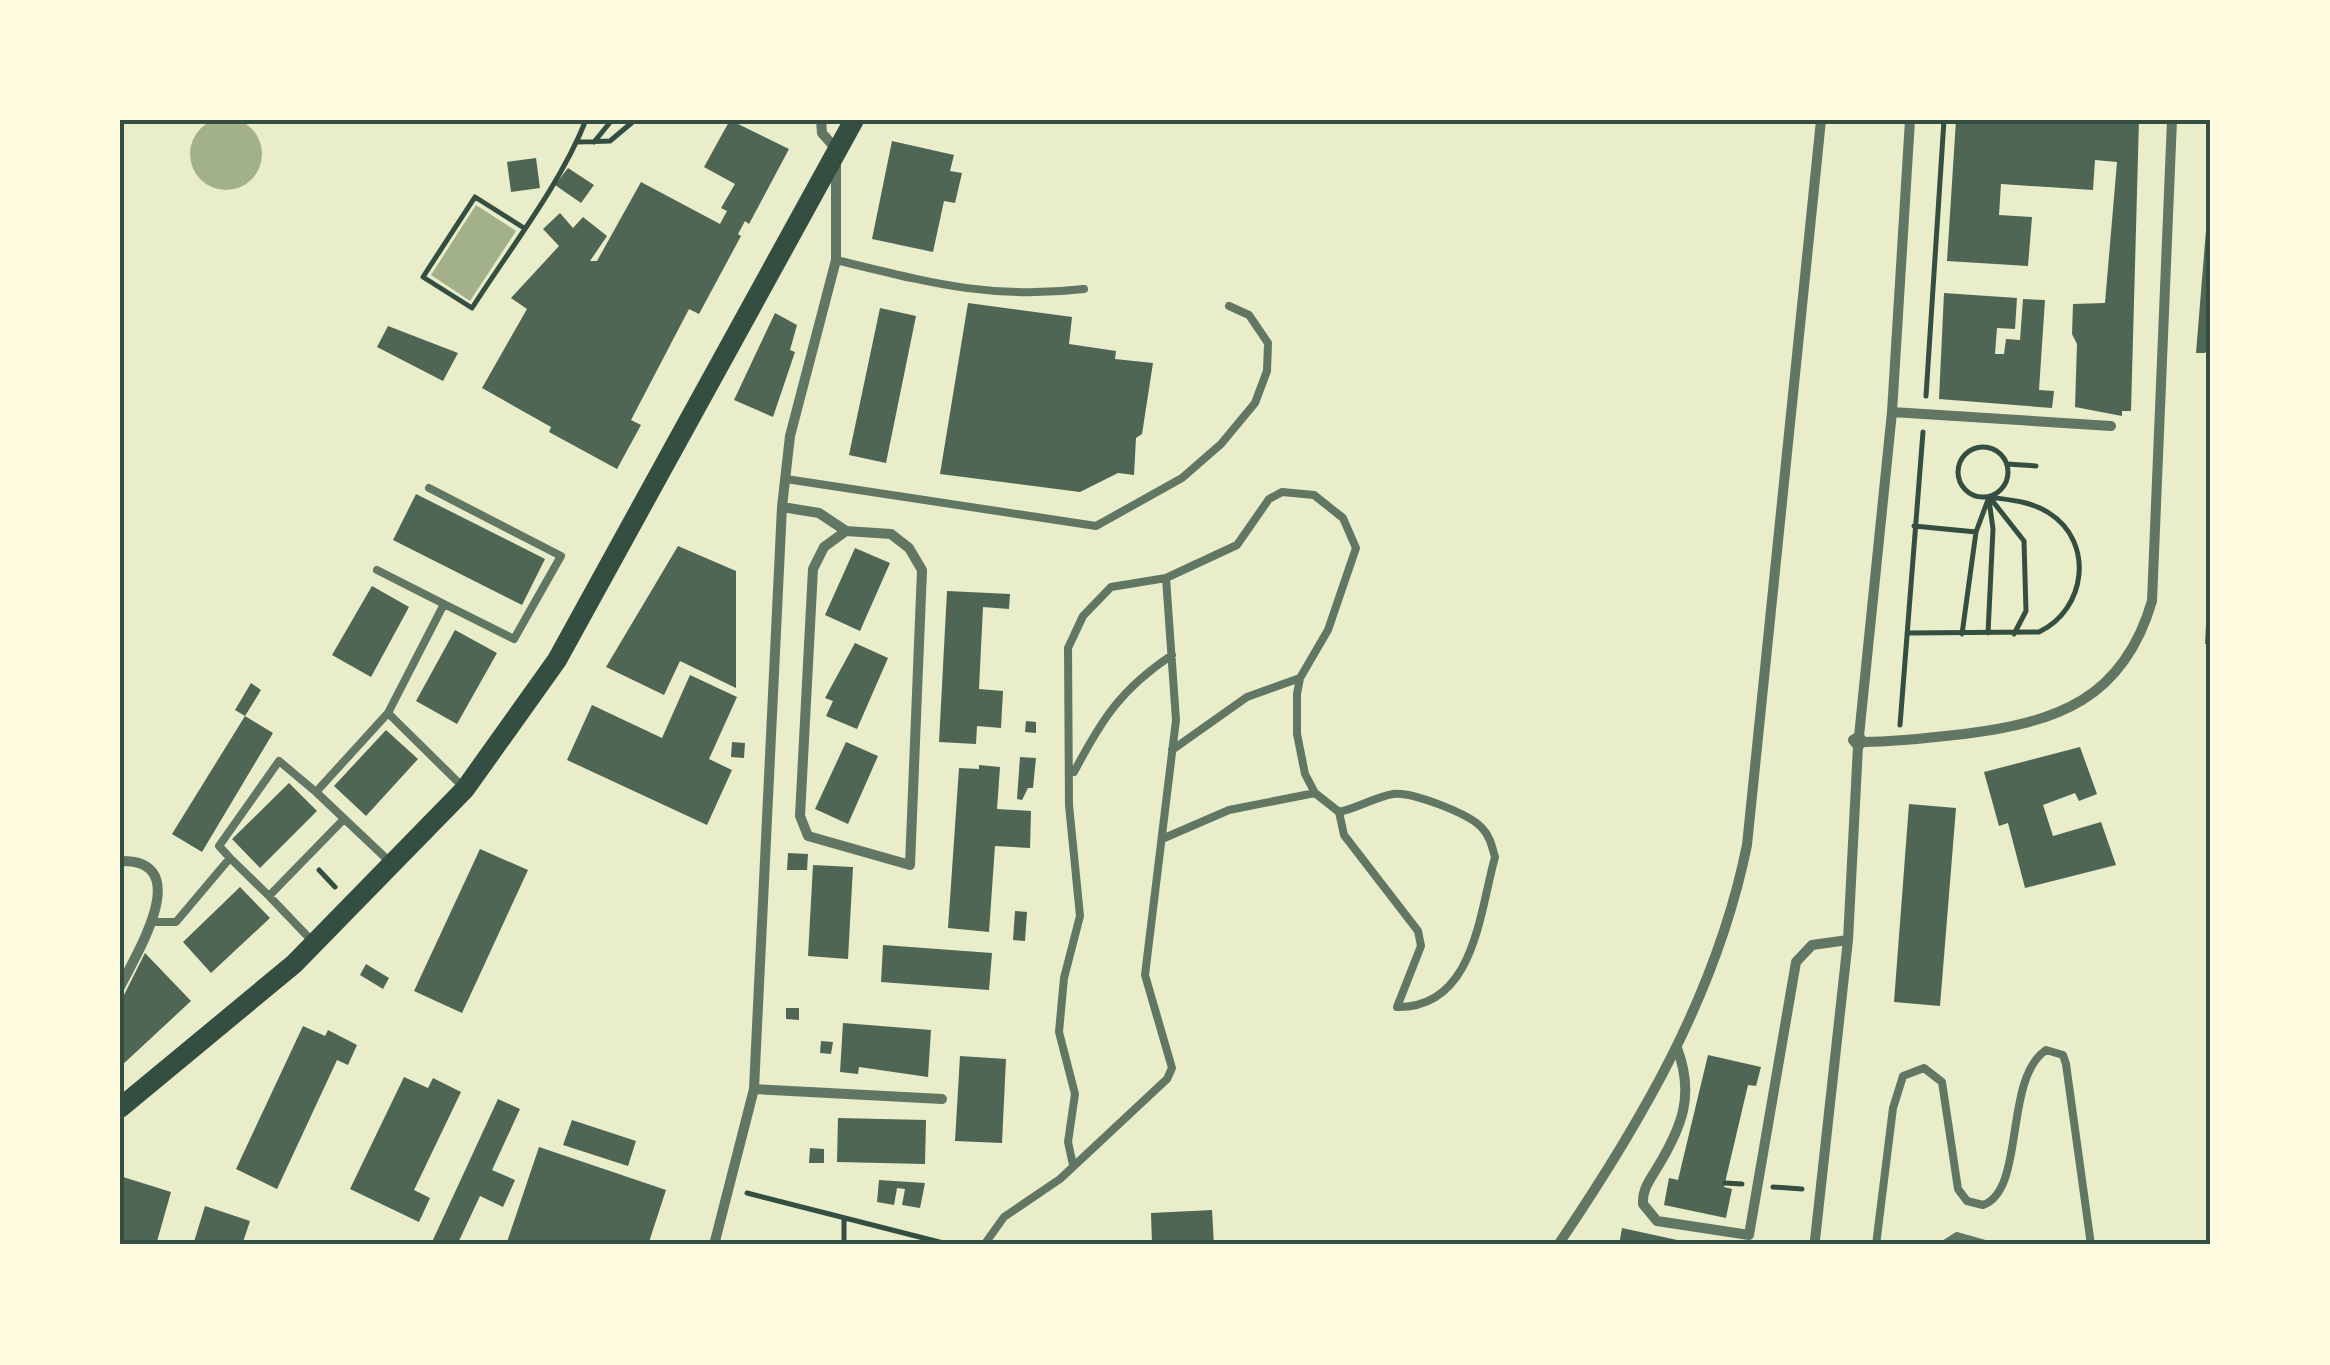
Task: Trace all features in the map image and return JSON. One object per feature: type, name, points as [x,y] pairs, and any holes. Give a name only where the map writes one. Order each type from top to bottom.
[{"type":"main road","points":[[120,1108],[314,943],[465,788],[557,660],[854,120]]},
{"type":"street","points":[[714,1245],[754,1089],[782,508],[790,436],[836,260],[836,149],[822,133],[821,120]]},
{"type":"street","points":[[1558,1245],[1607,1172],[1677,1048],[1721,948],[1746,845],[1821,120]]},
{"type":"street","points":[[1814,1242],[1848,940],[1860,741],[1892,412],[1910,120]]},
{"type":"street","points":[[1860,741],[1898,742],[2038,723],[2091,695],[2125,662],[2136,643],[2152,601],[2172,120]]},
{"type":"street","points":[[1892,412],[2111,426]]},
{"type":"street","points":[[782,508],[819,513],[846,531],[892,534],[909,548],[922,570],[910,865],[808,836],[800,816],[813,568],[824,547],[846,531]]},
{"type":"street","points":[[120,861],[137,862],[154,876],[160,898],[120,987]]},
{"type":"street","points":[[1677,1048],[1687,1080],[1685,1114],[1673,1144],[1645,1188],[1646,1212],[1656,1220],[1749,1235],[1796,962],[1812,945],[1848,940]]},
{"type":"street","points":[[754,1089],[942,1099]]},
{"type":"lane","points":[[836,260],[957,290],[1024,296],[1084,290]]},
{"type":"lane","points":[[786,479],[1096,526],[1182,478],[1220,444],[1255,403],[1267,371],[1268,343],[1249,316],[1229,306]]},
{"type":"lane","points":[[377,570],[514,638],[561,556],[429,488]]},
{"type":"lane","points":[[1073,1166],[1068,1142],[1075,1094],[1060,1032],[1064,978],[1080,916],[1069,805],[1072,776],[1068,648],[1076,628],[1111,587],[1166,578],[1237,545],[1269,499],[1282,492],[1314,495],[1330,506],[1353,533],[1356,548],[1328,630],[1300,678],[1297,734],[1305,774],[1315,792],[1340,812],[1344,835],[1418,932],[1421,946],[1397,1007],[1419,1008],[1446,994],[1464,966],[1495,857],[1490,840],[1476,822],[1409,793],[1384,796],[1340,812]]},
{"type":"lane","points":[[984,1245],[1004,1217],[1073,1166],[1167,1080],[1172,1068],[1172,1056],[1145,975],[1176,720],[1166,578]]},
{"type":"lane","points":[[316,792],[388,713],[444,604]]},
{"type":"lane","points":[[1072,776],[1113,704],[1140,676],[1172,655]]},
{"type":"lane","points":[[1172,750],[1248,696],[1300,678]]},
{"type":"lane","points":[[388,713],[465,788]]},
{"type":"lane","points":[[314,943],[219,846],[279,761],[391,862]]},
{"type":"lane","points":[[1162,839],[1229,810],[1315,792]]},
{"type":"lane","points":[[268,896],[344,818]]},
{"type":"lane","points":[[152,922],[176,922],[230,858]]},
{"type":"lane","points":[[1876,1245],[1893,1108],[1903,1076],[1924,1068],[1942,1082],[1958,1189],[1967,1202],[1982,1205],[2000,1190],[2030,1068],[2046,1050],[2063,1055],[2066,1064],[2091,1244]]},
{"type":"lane","points":[[1944,1245],[1957,1236],[1989,1245]]},
{"type":"path","points":[[524,228],[475,197],[423,276],[472,308],[524,228],[578,142],[586,120]]},
{"type":"path","points":[[594,142],[612,120]]},
{"type":"path","points":[[578,142],[610,141],[635,120]]},
{"type":"path","points":[[1906,633],[2014,635],[2048,627],[2072,607],[2078,588],[2077,556],[2066,528],[2030,504],[1966,491],[1958,476],[1961,460],[1973,449],[1986,447],[1997,452],[2007,464],[2036,466]]},
{"type":"path","points":[[1962,634],[1976,532],[1989,496],[2002,488],[2007,464]]},
{"type":"path","points":[[1988,634],[1993,529],[1989,496]]},
{"type":"path","points":[[1989,496],[2024,541],[2026,611],[2014,635]]},
{"type":"path","points":[[1914,526],[1976,532]]},
{"type":"path","points":[[306,857],[352,905]]},
{"type":"path","points":[[731,1187],[952,1245]]},
{"type":"path","points":[[844,1218],[844,1245]]},
{"type":"shaded area","points":[[226,118],[240,120],[252,128],[260,140],[260,168],[252,180],[240,188],[226,190],[212,188],[200,180],[192,168],[190,154],[192,140],[200,128],[212,120]]},
{"type":"shaded area","points":[[476,205],[516,231],[470,301],[431,275]]},
{"type":"building","points":[[730,120],[789,149],[749,224],[745,221],[738,234],[741,236],[699,314],[689,309],[631,420],[641,425],[617,469],[549,432],[551,427],[482,388],[527,309],[511,298],[559,246],[543,229],[560,213],[573,228],[583,217],[607,236],[590,261],[597,261],[641,182],[720,224],[727,211],[721,208],[735,184],[704,167]]},
{"type":"building","points":[[1956,120],[2139,120],[2131,411],[2122,411],[2122,416],[2075,407],[2077,344],[2072,334],[2073,304],[2105,303],[2117,162],[2095,160],[2093,190],[2001,184],[1999,215],[2032,217],[2028,266],[1947,261]]},
{"type":"building","points":[[892,141],[954,155],[950,171],[962,173],[955,203],[944,201],[933,252],[872,239]]},
{"type":"building","points":[[536,158],[540,188],[511,192],[507,162]]},
{"type":"building","points":[[568,168],[594,185],[581,203],[555,185]]},
{"type":"building","points":[[2206,230],[2210,230],[2210,344],[2205,353],[2196,353]]},
{"type":"building","points":[[1944,293],[2017,298],[2015,329],[1997,328],[1995,354],[2004,354],[2006,339],[2020,340],[2023,299],[2045,300],[2039,390],[2054,391],[2052,408],[1939,399]]},
{"type":"building","points":[[968,303],[1072,317],[1069,344],[1116,351],[1115,359],[1153,363],[1142,434],[1136,438],[1134,475],[1118,473],[1080,492],[940,474]]},
{"type":"building","points":[[880,308],[916,316],[886,463],[849,455]]},
{"type":"building","points":[[775,313],[797,325],[790,350],[795,352],[773,417],[734,400]]},
{"type":"building","points":[[388,326],[458,353],[443,381],[377,347]]},
{"type":"building","points":[[416,494],[545,559],[522,605],[393,540]]},
{"type":"building","points":[[678,546],[736,571],[736,688],[680,661],[664,695],[606,667]]},
{"type":"building","points":[[855,548],[890,563],[860,631],[825,615]]},
{"type":"building","points":[[372,586],[409,607],[371,677],[332,655]]},
{"type":"building","points":[[947,591],[1010,594],[1009,609],[983,607],[979,689],[1003,691],[1001,728],[977,726],[976,744],[939,742]]},
{"type":"building","points":[[2210,604],[2210,644],[2205,644]]},
{"type":"building","points":[[455,630],[497,653],[457,724],[416,701]]},
{"type":"building","points":[[855,643],[888,658],[857,729],[826,716],[833,701],[825,698]]},
{"type":"building","points":[[690,675],[737,697],[709,759],[732,770],[707,825],[567,760],[592,705],[662,738]]},
{"type":"building","points":[[251,683],[261,690],[245,716],[235,710]]},
{"type":"building","points":[[245,716],[273,733],[202,852],[172,834]]},
{"type":"building","points":[[1026,721],[1036,722],[1036,733],[1025,732]]},
{"type":"building","points":[[386,730],[418,759],[366,816],[334,786]]},
{"type":"building","points":[[732,742],[745,743],[744,758],[731,757]]},
{"type":"building","points":[[846,742],[878,756],[848,824],[815,809]]},
{"type":"building","points":[[2080,747],[2097,794],[2079,801],[2075,793],[2043,805],[2053,836],[2101,822],[2116,865],[2025,888],[2008,823],[1999,826],[1984,772]]},
{"type":"building","points":[[1020,757],[1036,758],[1033,788],[1028,788],[1022,800],[1017,799]]},
{"type":"building","points":[[979,765],[1000,767],[997,809],[1031,811],[1030,848],[995,846],[989,932],[948,928],[959,768],[979,769]]},
{"type":"building","points":[[289,783],[317,811],[260,868],[232,839]]},
{"type":"building","points":[[1909,804],[1956,808],[1940,1006],[1894,1002]]},
{"type":"building","points":[[480,849],[528,870],[462,1013],[414,991]]},
{"type":"building","points":[[788,853],[808,854],[807,870],[787,870]]},
{"type":"building","points":[[813,865],[853,867],[848,959],[808,956]]},
{"type":"building","points":[[240,887],[270,918],[211,973],[183,942]]},
{"type":"building","points":[[1015,911],[1027,912],[1025,941],[1013,940]]},
{"type":"building","points":[[883,945],[992,953],[989,990],[881,982]]},
{"type":"building","points":[[145,953],[191,1001],[120,1067],[120,1003]]},
{"type":"building","points":[[366,964],[389,978],[383,989],[360,975]]},
{"type":"building","points":[[786,1008],[799,1008],[799,1020],[786,1019]]},
{"type":"building","points":[[843,1023],[931,1030],[928,1077],[859,1067],[858,1074],[840,1072]]},
{"type":"building","points":[[303,1026],[325,1036],[328,1030],[357,1045],[348,1065],[337,1060],[277,1189],[236,1169]]},
{"type":"building","points":[[821,1041],[833,1042],[831,1054],[820,1053]]},
{"type":"building","points":[[1708,1055],[1761,1067],[1756,1086],[1748,1085],[1724,1187],[1732,1189],[1726,1218],[1664,1205],[1669,1178],[1678,1180]]},
{"type":"building","points":[[960,1056],[1006,1059],[1002,1143],[955,1141]]},
{"type":"building","points":[[404,1077],[428,1088],[433,1078],[461,1092],[414,1190],[430,1198],[419,1222],[350,1189]]},
{"type":"building","points":[[498,1099],[520,1109],[492,1170],[515,1180],[503,1207],[480,1196],[457,1245],[432,1242]]},
{"type":"building","points":[[838,1118],[926,1120],[925,1164],[837,1162]]},
{"type":"building","points":[[572,1120],[636,1141],[628,1166],[563,1145]]},
{"type":"building","points":[[539,1147],[666,1190],[648,1245],[506,1245]]},
{"type":"building","points":[[810,1148],[824,1149],[824,1163],[809,1163]]},
{"type":"building","points":[[120,1176],[171,1192],[156,1245],[120,1245]]},
{"type":"building","points":[[879,1180],[925,1183],[920,1208],[902,1205],[905,1189],[897,1188],[894,1205],[877,1202]]},
{"type":"building","points":[[205,1206],[250,1221],[242,1245],[193,1245]]},
{"type":"building","points":[[1212,1210],[1214,1245],[1152,1245],[1151,1213]]},
{"type":"building","points":[[1622,1228],[1691,1243],[1691,1245],[1619,1245]]}]
